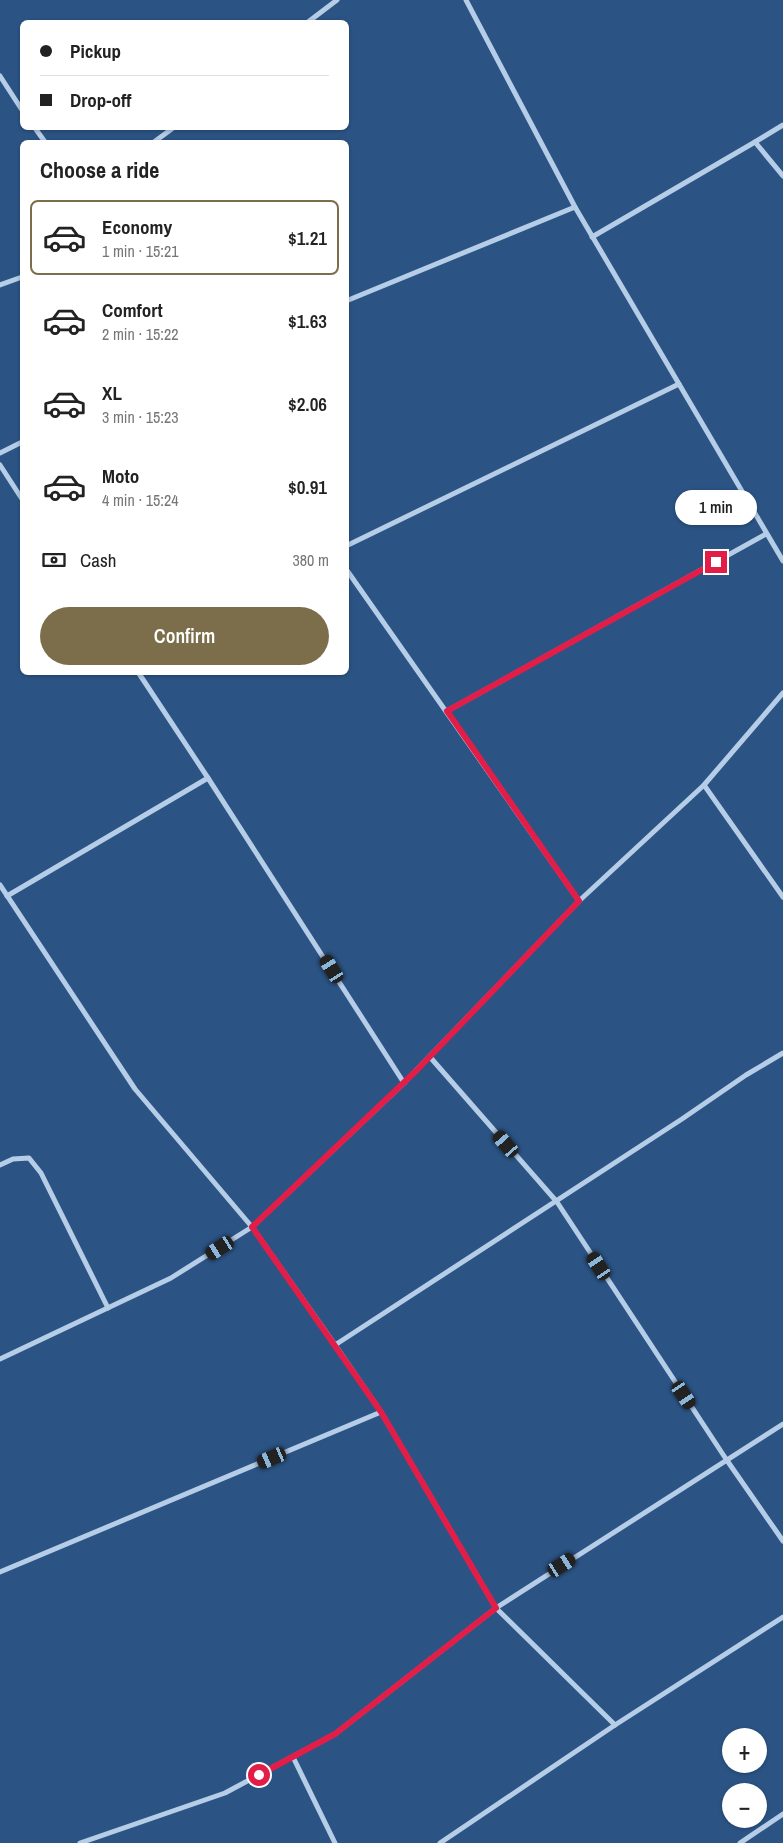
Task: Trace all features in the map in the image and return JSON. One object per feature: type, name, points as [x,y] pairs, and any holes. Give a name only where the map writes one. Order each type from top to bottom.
[{"type":"street","points":[[311,20],[337,0]]},
{"type":"street","points":[[466,0],[575,207],[783,561]]},
{"type":"street","points":[[0,76],[20,107]]},
{"type":"street","points":[[592,237],[783,124]]},
{"type":"street","points":[[157,140],[170,130]]},
{"type":"street","points":[[755,142],[783,176]]},
{"type":"street","points":[[349,299],[575,207]]},
{"type":"street","points":[[0,285],[20,277]]},
{"type":"street","points":[[349,545],[679,384]]},
{"type":"street","points":[[0,453],[20,443]]},
{"type":"street","points":[[0,465],[20,496]]},
{"type":"street","points":[[447,711],[766,534]]},
{"type":"street","points":[[349,572],[579,901]]},
{"type":"street","points":[[140,675],[404,1083]]},
{"type":"street","points":[[0,1359],[171,1278],[252,1227],[430,1058],[579,901],[704,785],[783,693]]},
{"type":"street","points":[[7,896],[208,778]]},
{"type":"street","points":[[704,785],[783,898]]},
{"type":"street","points":[[0,885],[134,1089],[252,1227],[381,1412],[496,1608],[615,1725]]},
{"type":"street","points":[[335,1345],[682,1120],[746,1075],[783,1053]]},
{"type":"street","points":[[430,1058],[557,1202],[726,1459],[783,1541]]},
{"type":"street","points":[[0,1165],[13,1159],[29,1158],[41,1173],[108,1308]]},
{"type":"street","points":[[0,1572],[381,1412]]},
{"type":"street","points":[[80,1843],[225,1793],[335,1734],[496,1608],[783,1424]]},
{"type":"street","points":[[440,1843],[615,1725],[783,1617]]},
{"type":"street","points":[[293,1758],[335,1843]]},
{"type":"street","points":[[740,1843],[783,1814]]},
{"type":"route","points":[[259,1775],[335,1734],[496,1608],[381,1412],[252,1227],[417,1070],[579,901],[447,711],[716,562]]}]
